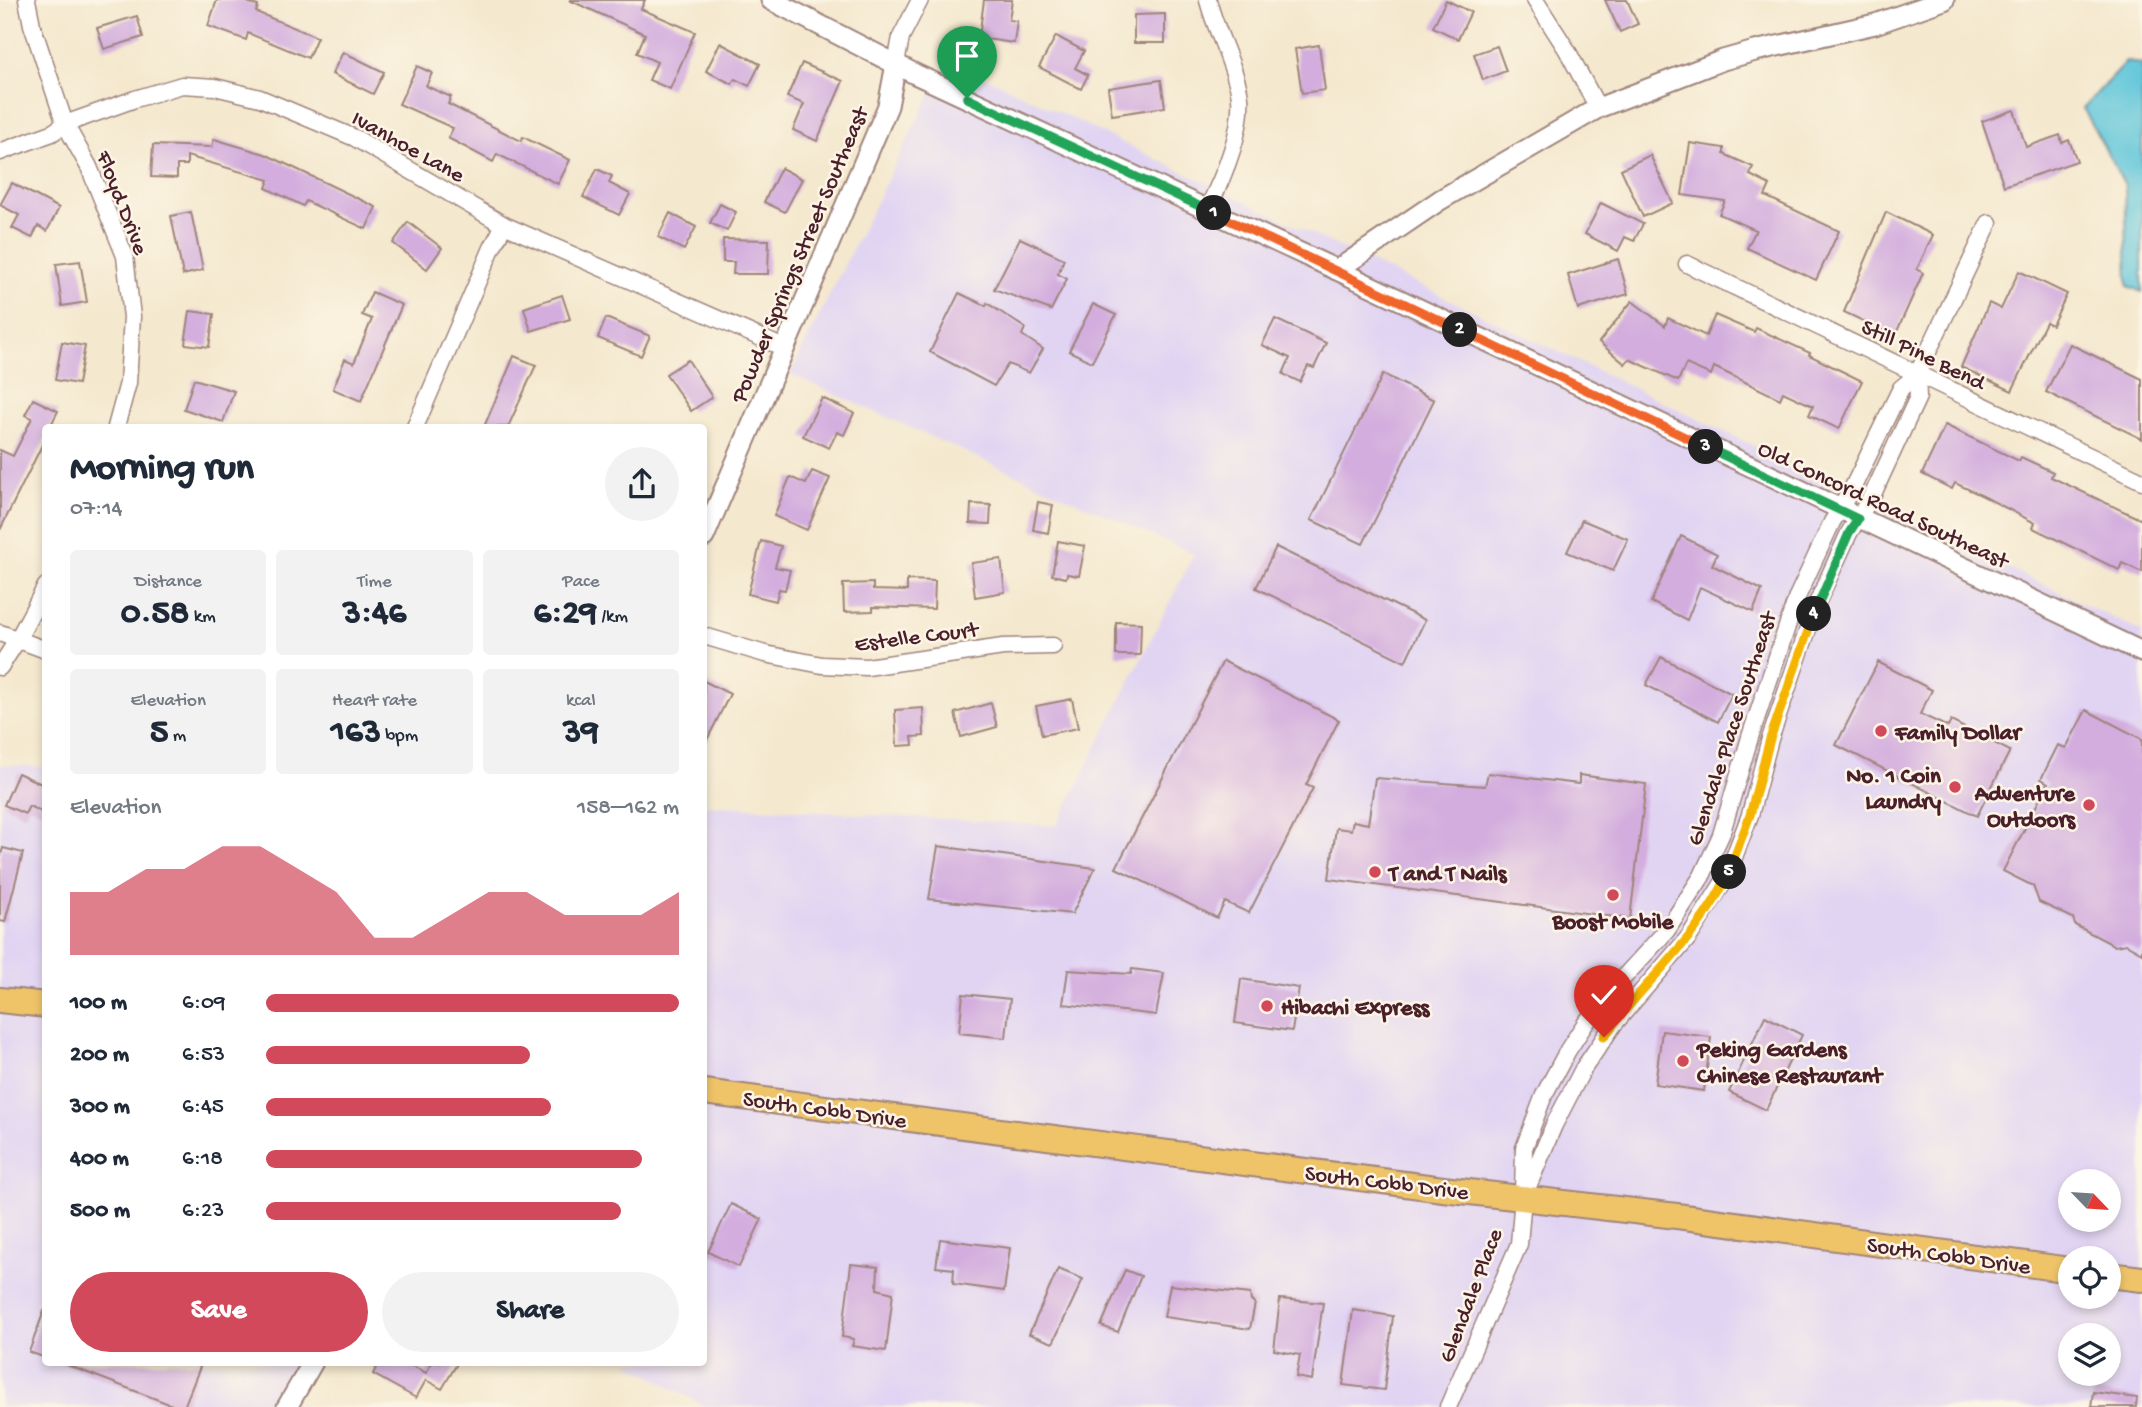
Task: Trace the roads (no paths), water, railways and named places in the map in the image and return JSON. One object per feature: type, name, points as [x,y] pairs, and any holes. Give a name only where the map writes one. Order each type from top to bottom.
[{"type":"main road","points":[[0,1000],[42,1005]]},
{"type":"main road","name":"South Cobb Drive","points":[[707,1092],[2058,1268]]},
{"type":"main road","points":[[2121,1276],[2142,1279]]},
{"type":"street","name":"Floyd Drive","points":[[27,0],[32,25],[65,124],[89,167],[125,256],[132,317],[128,383],[117,424]]},
{"type":"street","name":"Old Concord Road Southeast","points":[[771,0],[896,64],[2142,652]]},
{"type":"street","points":[[896,64],[901,37],[919,0]]},
{"type":"street","points":[[1207,210],[1219,186],[1233,141],[1240,97],[1208,0]]},
{"type":"street","points":[[1535,0],[1567,50],[1598,107]]},
{"type":"street","points":[[1337,270],[1471,181],[1598,107],[1723,60],[1875,24],[1944,0]]},
{"type":"street","name":"Powder Springs Street Southeast","points":[[707,530],[888,106],[896,64]]},
{"type":"street","name":"Ivanhoe Lane","points":[[0,152],[52,133],[65,124],[182,85],[215,87],[260,98],[355,138],[504,225],[784,348]]},
{"type":"street","points":[[1917,375],[1989,223]]},
{"type":"street","points":[[416,424],[504,225]]},
{"type":"street","name":"Still Pine Bend","points":[[1687,264],[2142,481]]},
{"type":"street","name":"Glendale Place Southeast","points":[[1523,1197],[1524,1148],[1534,1118],[1554,1075],[1576,1037],[1598,1007],[1680,912],[1712,857],[1792,610],[1812,563],[1901,388],[1917,375]]},
{"type":"street","name":"Glendale Place Southeast","points":[[1523,1197],[1554,1125],[1588,1060],[1614,1024],[1689,937],[1726,878],[1750,815],[1770,739],[1817,603],[1896,445],[1917,397],[1917,375]]},
{"type":"street","points":[[1878,436],[1896,445]]},
{"type":"street","points":[[0,667],[42,594]]},
{"type":"street","points":[[0,633],[42,648]]},
{"type":"street","name":"Estelle Court","points":[[707,637],[765,654],[822,665],[867,667],[991,649],[1053,646]]},
{"type":"street","name":"Glendale Place","points":[[1448,1407],[1519,1244],[1523,1197]]},
{"type":"street","points":[[287,1407],[311,1366]]},
{"type":"water","points":[[2126,62],[2142,64],[2142,292],[2128,286],[2125,185],[2083,108]]},
{"type":"place","name":"Family Dollar","points":[[1881,731]]},
{"type":"place","name":"No. 1 Coin Laundry","points":[[1955,787]]},
{"type":"place","name":"Adventure Outdoors","points":[[2089,805]]},
{"type":"place","name":"T and T Nails","points":[[1375,872]]},
{"type":"place","name":"Boost Mobile","points":[[1613,895]]},
{"type":"place","name":"Hibachi Express","points":[[1267,1006]]},
{"type":"place","name":"Peking Gardens Chinese Restaurant","points":[[1683,1061]]}]
